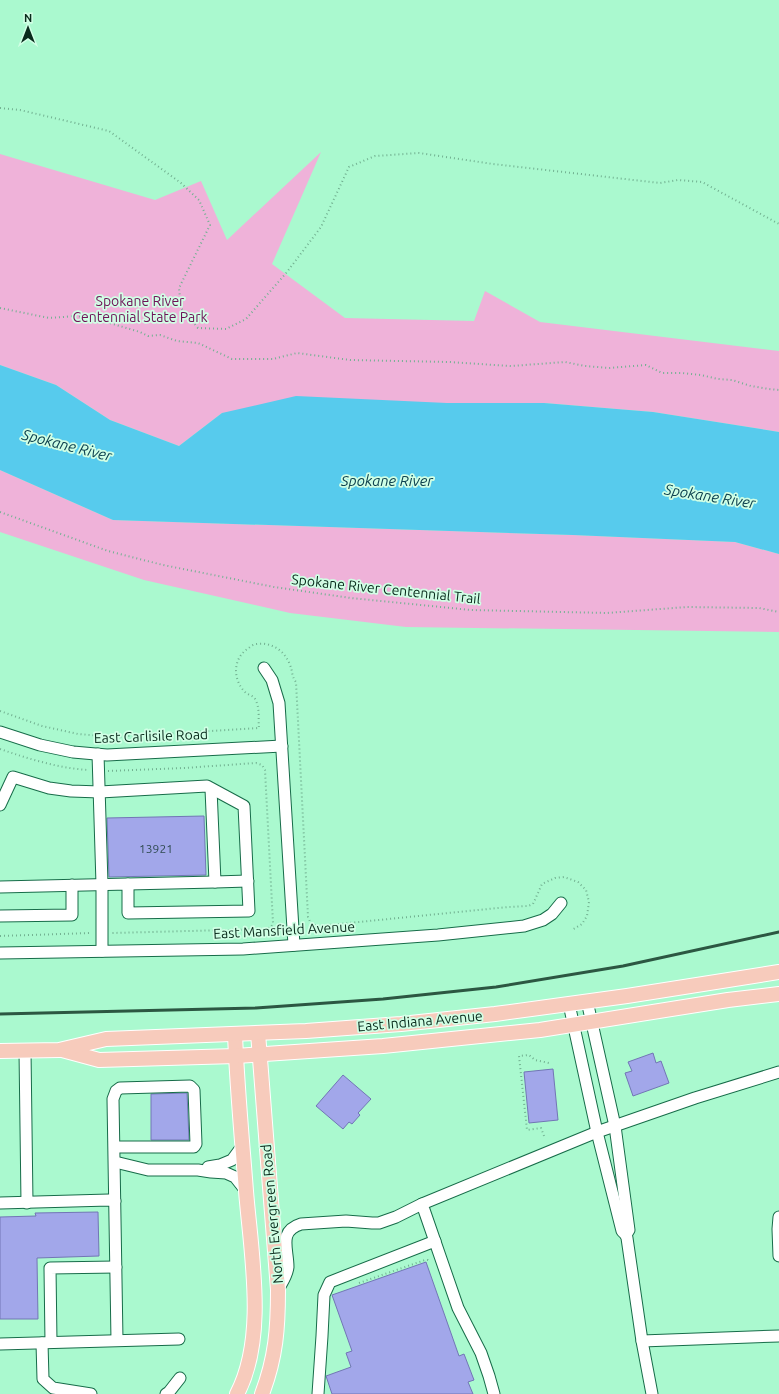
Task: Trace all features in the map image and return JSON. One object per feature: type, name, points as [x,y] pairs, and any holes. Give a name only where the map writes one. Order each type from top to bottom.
[{"type":"main road","name":"East Indiana Avenue","points":[[0,1051],[60,1050],[106,1039],[306,1031],[401,1024],[569,1004],[779,972]]},
{"type":"main road","name":"East Indiana Avenue","points":[[60,1050],[99,1060],[259,1055],[383,1046],[573,1025],[728,1000],[779,994]]},
{"type":"main road","name":"North Evergreen Road","points":[[258,1033],[278,1290],[278,1326],[276,1345],[268,1378],[262,1394]]},
{"type":"main road","name":"North Evergreen Road","points":[[235,1034],[255,1305],[252,1352],[241,1386],[236,1394]]},
{"type":"street","points":[[264,668],[272,680],[279,703],[294,946]]},
{"type":"street","name":"East Carlisile Road","points":[[0,732],[40,745],[73,752],[107,755],[282,746]]},
{"type":"street","points":[[98,754],[102,884],[102,952]]},
{"type":"street","points":[[0,805],[13,777],[49,788],[71,791],[100,792],[207,786],[244,806],[249,911],[128,913],[128,884]]},
{"type":"street","points":[[212,789],[215,882]]},
{"type":"street","points":[[0,887],[248,881]]},
{"type":"street","points":[[0,916],[72,915],[72,885]]},
{"type":"street","name":"East Mansfield Avenue","points":[[0,953],[243,949],[438,935],[524,926],[543,920],[552,914],[561,903]]},
{"type":"street","points":[[587,1001],[615,1126],[629,1230],[626,1235]]},
{"type":"street","points":[[569,1004],[597,1132],[622,1231],[626,1235],[642,1341],[652,1394]]},
{"type":"street","points":[[24,1051],[27,1203]]},
{"type":"street","points":[[278,1290],[286,1276],[287,1271],[286,1236],[292,1228],[296,1226],[301,1224],[346,1221],[380,1222],[396,1217],[422,1204],[597,1132],[695,1098],[779,1072]]},
{"type":"street","points":[[115,1147],[194,1147],[196,1144],[193,1088],[190,1086],[120,1088],[116,1091],[113,1099],[115,1147],[117,1340]]},
{"type":"street","points":[[198,1170],[220,1165],[232,1160],[243,1145]]},
{"type":"street","points":[[115,1162],[148,1170],[198,1170],[231,1174],[240,1181],[246,1191]]},
{"type":"street","points":[[0,1204],[115,1201]]},
{"type":"street","points":[[422,1204],[458,1308],[480,1353],[494,1394]]},
{"type":"street","points":[[779,1217],[779,1256]]},
{"type":"street","points":[[318,1394],[324,1295],[330,1282],[435,1241]]},
{"type":"street","points":[[91,1394],[53,1388],[43,1379],[47,1342],[50,1268],[116,1267]]},
{"type":"street","points":[[642,1341],[779,1336]]},
{"type":"street","points":[[0,1344],[178,1339]]},
{"type":"street","points":[[166,1394],[180,1378]]},
{"type":"path","points":[[0,108],[20,110],[109,131],[181,183],[199,200],[210,225],[179,288],[180,308],[198,328],[226,329],[246,319],[287,272],[321,227],[349,167],[375,156],[419,153],[493,164],[660,183],[678,180],[702,182],[779,224]]},
{"type":"path","points":[[0,308],[49,318],[76,316],[96,319],[140,332],[148,336],[160,335],[177,341],[198,343],[232,359],[274,359],[298,353],[350,360],[449,362],[511,366],[565,362],[585,366],[609,368],[646,365],[662,373],[688,374],[732,380],[769,390],[779,390]]},
{"type":"path","name":"Spokane River Centennial Trail","points":[[0,512],[108,551],[163,565],[274,587],[351,598],[471,610],[607,613],[687,607],[760,608],[779,612]]},
{"type":"path","points":[[0,711],[42,726],[78,734],[114,737],[259,728],[258,703],[255,697],[245,693],[237,680],[236,664],[242,652],[256,644],[268,644],[281,650],[290,665],[291,675],[296,682],[308,917],[311,924],[319,926],[528,906],[533,904],[542,884],[555,878],[564,877],[578,882],[586,890],[589,902],[587,916],[582,924],[572,930]]},
{"type":"path","points":[[0,749],[31,760],[73,769],[99,771],[184,768],[256,763],[262,765],[265,770],[273,923],[271,927],[266,929],[0,936]]},
{"type":"path","points":[[544,1136],[541,1128],[526,1130],[519,1056],[530,1055],[535,1060],[549,1063]]},
{"type":"path","points":[[355,1285],[425,1260],[428,1260],[431,1264]]},
{"type":"green space","name":"Spokane River Centennial State Park","points":[[321,152],[272,264],[345,318],[474,321],[485,291],[540,322],[779,351],[779,432],[653,412],[544,403],[447,403],[222,413],[179,446],[110,420],[56,385],[0,365],[0,154],[155,200],[201,181],[227,240]]},
{"type":"green space","points":[[0,470],[113,520],[573,535],[735,542],[779,554],[779,632],[406,627],[290,613],[144,580],[0,532]]},
{"type":"water","name":"Spokane River","points":[[0,365],[56,385],[110,420],[179,446],[222,413],[296,396],[447,403],[544,403],[653,412],[779,432],[779,554],[735,542],[573,535],[113,520],[0,470]]},
{"type":"building","points":[[204,816],[206,875],[109,877],[107,818]]},
{"type":"building","points":[[653,1053],[656,1063],[661,1061],[669,1083],[633,1096],[625,1073],[632,1071],[628,1062]]},
{"type":"building","points":[[553,1069],[558,1120],[529,1123],[524,1072]]},
{"type":"building","points":[[343,1075],[371,1099],[358,1113],[360,1115],[352,1124],[349,1122],[343,1129],[316,1106]]},
{"type":"building","points":[[187,1093],[189,1140],[151,1140],[151,1094]]},
{"type":"building","points":[[98,1212],[99,1256],[37,1258],[38,1319],[0,1319],[0,1217],[36,1216],[35,1213]]},
{"type":"building","points":[[426,1262],[459,1356],[464,1354],[474,1380],[468,1382],[473,1394],[332,1394],[326,1376],[351,1367],[346,1353],[352,1351],[332,1295]]},
{"type":"railway","points":[[0,1014],[256,1008],[383,999],[496,987],[623,966],[779,932]]}]
